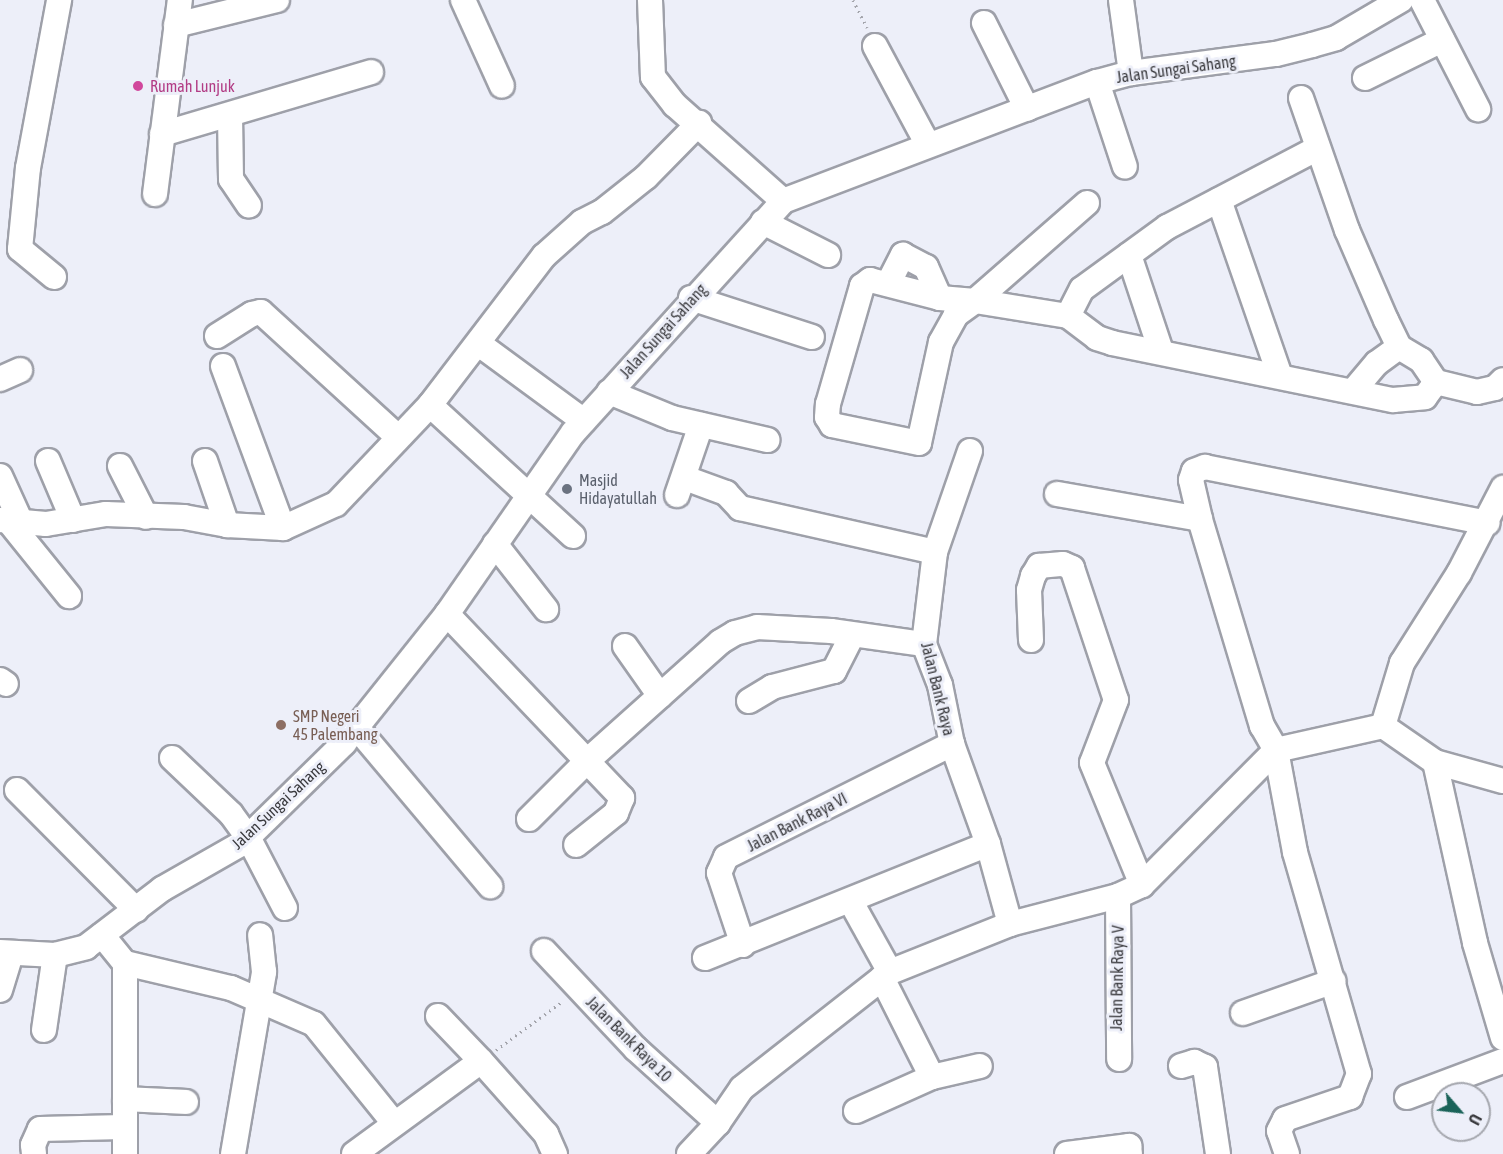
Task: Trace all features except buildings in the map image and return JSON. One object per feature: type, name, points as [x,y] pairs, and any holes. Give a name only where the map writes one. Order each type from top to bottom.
[{"type":"street","points":[[54,278],[20,249],[28,168],[59,0]]},
{"type":"street","points":[[155,194],[180,0]]},
{"type":"street","points":[[176,25],[277,0]]},
{"type":"street","points":[[463,0],[502,86]]},
{"type":"street","points":[[650,0],[653,77],[675,105],[699,123],[783,201]]},
{"type":"street","points":[[1121,0],[1131,73]]},
{"type":"street","points":[[1422,0],[1478,109]]},
{"type":"street","name":"Jalan Sungai Sahang","points":[[5,953],[55,955],[86,947],[162,889],[248,837],[357,728],[447,614],[526,497],[584,421],[691,298],[783,201],[1097,82],[1131,73],[1276,54],[1336,38],[1385,4]]},
{"type":"street","points":[[984,23],[1027,109]]},
{"type":"street","points":[[1365,78],[1442,40]]},
{"type":"street","points":[[875,46],[928,145]]},
{"type":"street","points":[[162,134],[371,72]]},
{"type":"street","points":[[1097,82],[1125,167]]},
{"type":"street","points":[[1301,98],[1347,230],[1399,347],[1421,360],[1436,382],[1477,392],[1495,388],[1503,380]]},
{"type":"street","points":[[230,115],[231,179],[249,206]]},
{"type":"street","points":[[10,522],[73,520],[106,514],[146,518],[184,517],[226,525],[284,528],[336,504],[363,479],[397,436],[430,405],[479,344],[544,256],[582,222],[602,212],[646,177],[699,123]]},
{"type":"street","points":[[1068,316],[1082,289],[1167,227],[1318,148]]},
{"type":"street","points":[[1220,200],[1280,376]]},
{"type":"street","points":[[1087,203],[975,301],[956,315],[941,342],[924,435],[914,444],[832,425],[827,417],[862,286],[870,280],[940,298],[975,301],[1068,316],[1097,338],[1410,401],[1425,397],[1436,382]]},
{"type":"street","points":[[763,222],[828,255]]},
{"type":"street","points":[[1129,255],[1161,351]]},
{"type":"street","points":[[691,298],[813,337]]},
{"type":"street","points":[[217,336],[252,314],[261,312],[397,436]]},
{"type":"street","points":[[479,344],[584,421]]},
{"type":"street","points":[[1354,390],[1377,363],[1399,347]]},
{"type":"street","points":[[223,366],[284,528]]},
{"type":"street","points":[[609,392],[672,418],[767,440]]},
{"type":"street","points":[[430,405],[526,497],[573,536]]},
{"type":"street","points":[[701,426],[681,487],[726,493],[740,508],[935,552]]},
{"type":"street","name":"Jalan Bank Raya","points":[[970,451],[935,552],[924,644],[940,685],[952,744],[988,844],[1010,924]]},
{"type":"street","points":[[48,461],[73,520]]},
{"type":"street","points":[[205,461],[226,525]]},
{"type":"street","points":[[120,466],[146,518]]},
{"type":"street","points":[[1287,1154],[1279,1131],[1285,1119],[1350,1097],[1359,1079],[1334,981],[1295,852],[1276,750],[1262,726],[1200,519],[1191,480],[1197,468],[1205,467],[1487,523]]},
{"type":"street","points":[[0,476],[10,522],[69,596]]},
{"type":"street","points":[[1383,726],[1402,663],[1487,523],[1503,488]]},
{"type":"street","points":[[1056,494],[1200,519]]},
{"type":"street","points":[[495,544],[546,609]]},
{"type":"street","points":[[1031,640],[1029,590],[1033,576],[1040,566],[1063,564],[1072,568],[1116,700],[1092,763],[1142,885]]},
{"type":"street","points":[[447,614],[586,762],[616,787],[622,798],[616,813],[576,844]]},
{"type":"street","points":[[529,819],[586,762],[720,642],[735,633],[757,627],[924,644]]},
{"type":"street","points":[[749,701],[772,687],[834,671],[852,636]]},
{"type":"street","points":[[625,646],[660,696]]},
{"type":"street","points":[[689,1154],[718,1123],[741,1088],[765,1067],[813,1034],[886,975],[1010,924],[1119,896],[1142,885],[1276,750],[1383,726],[1435,762],[1503,781]]},
{"type":"street","points":[[357,728],[490,886]]},
{"type":"street","name":"Jalan Bank Raya VI","points":[[743,945],[719,873],[726,857],[952,744]]},
{"type":"street","points":[[172,758],[231,814],[248,837],[285,908]]},
{"type":"street","points":[[1435,762],[1463,897],[1503,1038]]},
{"type":"street","points":[[17,790],[136,910]]},
{"type":"street","points":[[705,958],[851,902],[988,844]]},
{"type":"street","name":"Jalan Bank Raya V","points":[[1119,896],[1119,1059]]},
{"type":"street","points":[[851,902],[932,1077]]},
{"type":"street","points":[[102,935],[125,963],[193,977],[259,1000],[314,1024],[394,1123]]},
{"type":"street","points":[[233,1154],[264,972],[260,935]]},
{"type":"street","name":"Jalan Bank Raya 10","points":[[544,951],[635,1048],[718,1123]]},
{"type":"street","points":[[0,990],[5,953]]},
{"type":"street","points":[[44,1030],[55,955]]},
{"type":"street","points":[[125,963],[123,1127],[125,1154]]},
{"type":"street","points":[[1243,1013],[1334,981]]},
{"type":"street","points":[[438,1016],[482,1061],[546,1134],[555,1154]]},
{"type":"street","points":[[354,1154],[482,1061]]},
{"type":"street","points":[[1407,1097],[1503,1061]]},
{"type":"street","points":[[1180,1066],[1194,1062],[1205,1067],[1218,1154]]},
{"type":"street","points":[[856,1111],[932,1077],[980,1066]]},
{"type":"street","points":[[125,1099],[186,1102]]},
{"type":"street","points":[[34,1154],[33,1145],[40,1129],[123,1127]]},
{"type":"street","points":[[1067,1154],[1129,1146],[1130,1154]]},
{"type":"path","points":[[853,0],[875,46]]},
{"type":"path","points":[[482,1061],[579,989]]},
{"type":"place","name":"Rumah Lunjuk","points":[[138,86]]},
{"type":"place","name":"Masjid Hidayatullah","points":[[567,489]]},
{"type":"place","name":"SMP Negeri 45 Palembang","points":[[281,725]]}]
